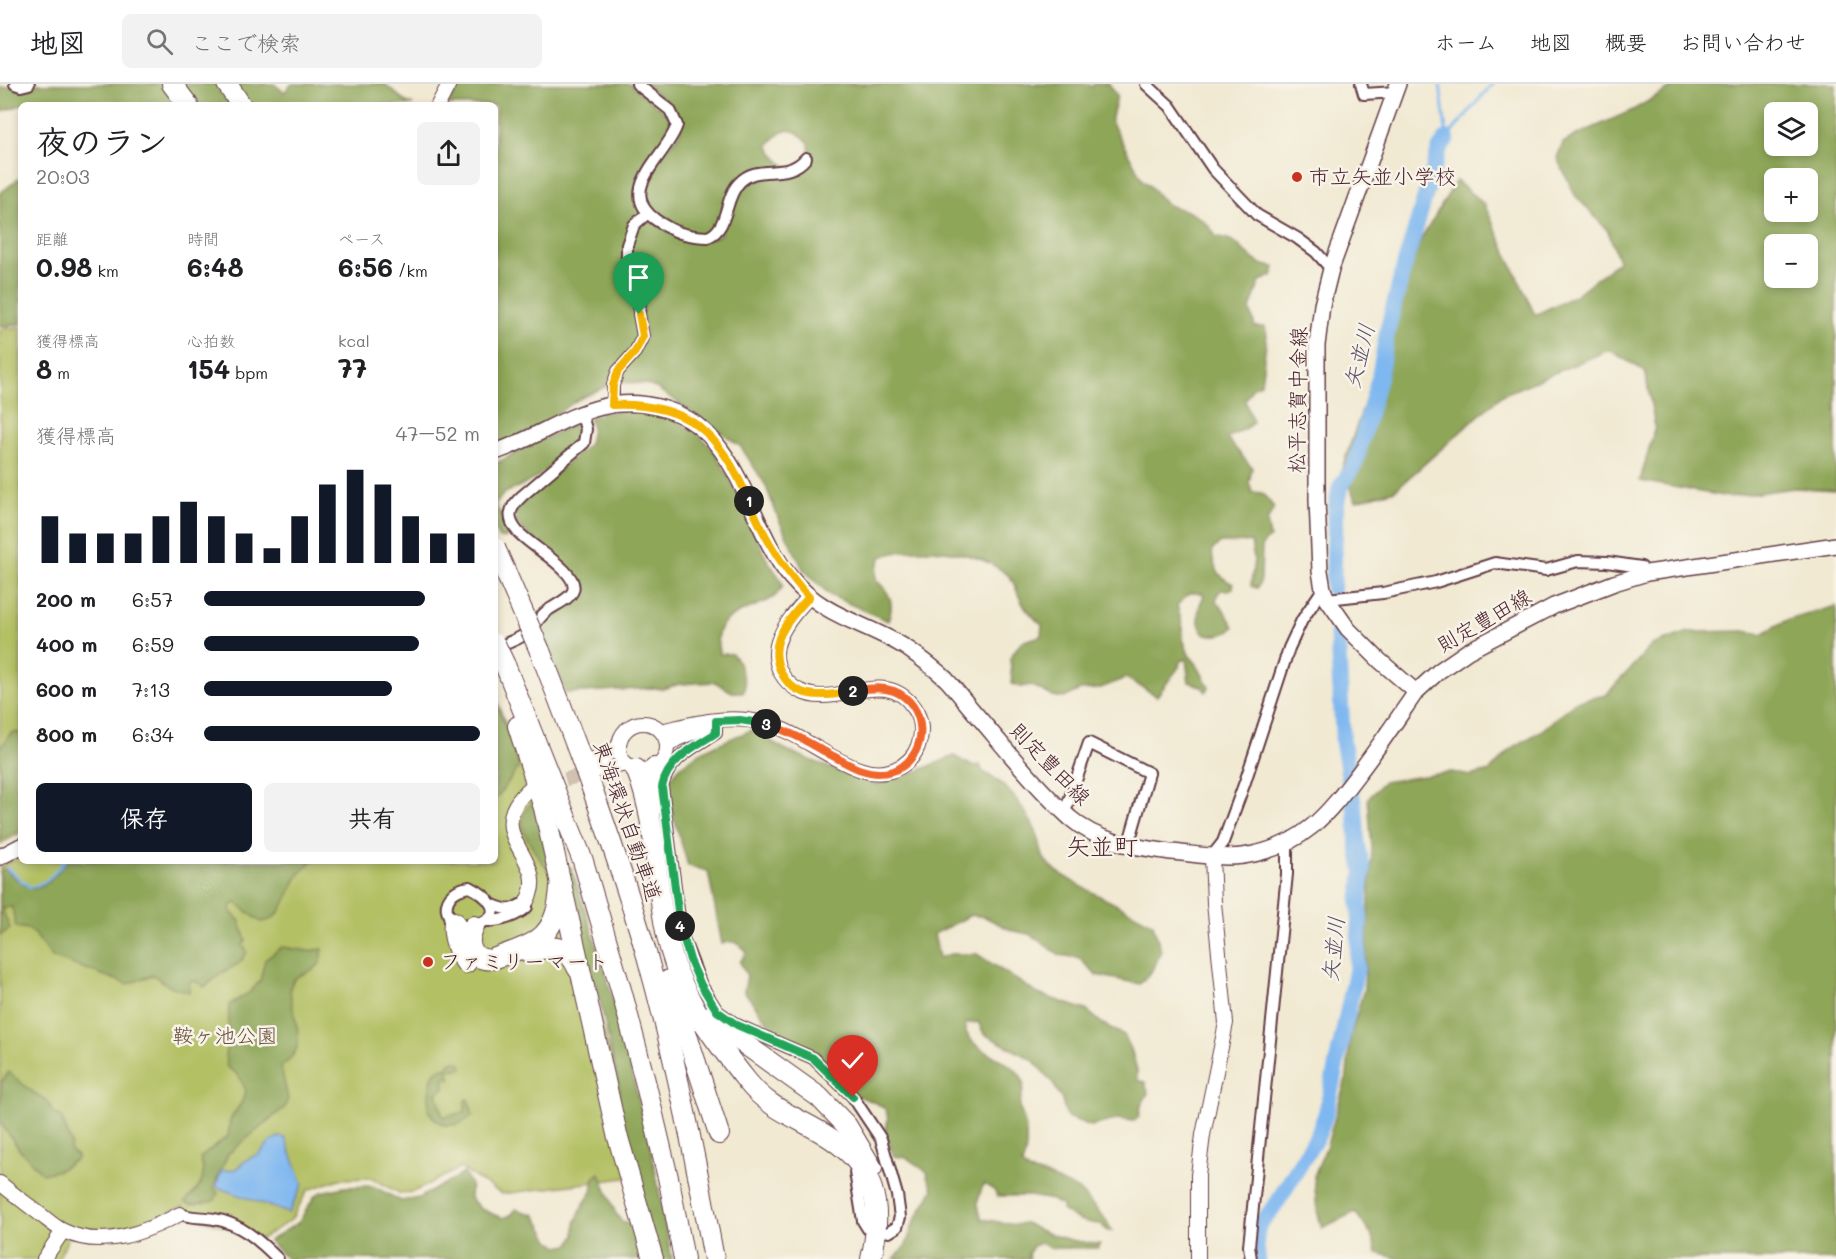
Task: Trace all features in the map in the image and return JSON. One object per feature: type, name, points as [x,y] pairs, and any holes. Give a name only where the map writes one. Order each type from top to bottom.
[{"type":"highway","points":[[172,84],[186,102]]},
{"type":"highway","points":[[227,84],[239,102]]},
{"type":"highway","name":"東海環状自動車道","points":[[498,555],[540,651],[600,808],[646,956],[671,1047],[689,1126],[714,1259]]},
{"type":"highway","points":[[500,657],[520,738],[544,808],[616,1134],[653,1259]]},
{"type":"highway","points":[[500,657],[583,861],[646,1085],[670,1186],[684,1259]]},
{"type":"highway","points":[[639,767],[648,810],[667,936],[676,971],[684,989],[703,1021],[756,1091],[775,1108],[837,1143],[861,1168],[874,1193],[877,1206],[876,1235],[871,1259]]},
{"type":"highway","points":[[639,767],[654,790],[672,914],[681,959],[689,981],[706,1010],[719,1026],[819,1097],[847,1126],[875,1174],[881,1192],[882,1218],[876,1259]]},
{"type":"highway","points":[[600,808],[675,996],[719,1134]]},
{"type":"highway","points":[[480,923],[470,940],[476,956],[486,960],[539,940],[549,929],[558,900],[560,881],[557,862]]},
{"type":"highway","points":[[454,922],[456,940],[464,961],[476,969],[492,969],[543,948],[558,948],[570,956],[582,977]]},
{"type":"highway","points":[[557,968],[564,956],[558,948]]},
{"type":"main road","name":"松平志賀中金線","points":[[1397,88],[1331,269],[1322,305],[1317,355],[1317,500],[1320,571],[1325,594],[1348,629],[1416,692]]},
{"type":"main road","name":"則定豊田線","points":[[498,451],[522,443],[581,412],[612,405],[646,404],[663,408],[694,422],[709,434],[732,466],[775,553],[789,576],[809,597],[837,616],[908,649],[929,664],[947,680],[1037,785],[1073,820],[1120,845],[1212,856],[1241,856],[1266,851],[1287,843],[1313,827],[1332,809],[1355,779],[1416,692],[1439,671],[1468,651],[1533,617],[1586,592],[1647,573],[1836,545]]},
{"type":"main road","points":[[0,857],[18,848]]},
{"type":"street","points":[[15,84],[21,86],[29,84]]},
{"type":"street","points":[[440,102],[449,84]]},
{"type":"street","points":[[637,84],[670,110],[677,125],[674,134],[647,170],[641,188],[642,206],[647,214],[678,234],[708,237],[717,231],[737,184],[755,173],[792,170],[806,158]]},
{"type":"street","points":[[1146,84],[1170,106],[1213,169],[1257,215],[1297,238],[1316,252],[1331,269]]},
{"type":"street","points":[[1361,84],[1365,94],[1397,88]]},
{"type":"street","points":[[612,405],[613,385],[618,371],[635,352],[643,336],[639,314],[641,291],[627,258],[627,245],[634,225],[647,214]]},
{"type":"street","points":[[500,657],[504,643],[524,635],[548,610],[565,602],[573,590],[573,583],[565,571],[512,525],[510,512],[512,505],[584,443],[586,429],[581,412]]},
{"type":"street","points":[[1197,1259],[1199,1165],[1207,1113],[1226,1023],[1214,903],[1212,856],[1223,842],[1289,648],[1302,620],[1325,594],[1383,593],[1436,582],[1495,563],[1546,570],[1578,561],[1607,562],[1641,567],[1647,573]]},
{"type":"street","points":[[661,731],[705,720],[740,720],[764,723],[796,736],[862,770],[886,773],[898,769],[909,761],[917,751],[920,741],[920,720],[910,702],[896,692],[880,688],[821,696],[809,695],[785,680],[777,663],[779,638],[794,614],[809,597]]},
{"type":"street","points":[[619,746],[596,765],[639,767],[663,759],[667,746],[716,721]]},
{"type":"street","points":[[716,721],[716,733],[696,744],[670,766],[664,775],[662,787],[681,933],[690,960],[701,985],[717,1011],[737,1025],[813,1058],[853,1097],[881,1139],[897,1195],[900,1217],[897,1227],[889,1232]]},
{"type":"street","points":[[639,767],[620,753],[619,746],[623,733],[635,724],[649,724],[661,731],[667,746]]},
{"type":"street","points":[[1065,812],[1089,743],[1149,773],[1128,846]]},
{"type":"street","points":[[527,901],[527,907],[508,917],[463,927],[454,922],[446,906],[447,900],[457,890],[470,887],[493,905],[502,909],[512,910],[527,901],[533,892],[534,882],[530,868],[511,832],[511,826],[513,808],[518,799],[531,789]]},
{"type":"street","points":[[1251,1259],[1249,1246],[1287,874],[1287,843]]},
{"type":"street","points":[[480,923],[492,911],[493,905]]},
{"type":"street","points":[[855,1172],[863,1221],[868,1229]]},
{"type":"street","points":[[0,1183],[63,1231],[84,1238],[104,1239],[132,1235],[158,1226],[180,1214],[223,1221],[236,1226],[263,1244],[278,1259]]},
{"type":"street","points":[[44,1259],[63,1231]]},
{"type":"green space","points":[[26,84],[274,84],[284,92],[292,84],[385,84],[406,102],[18,102],[18,106],[0,112],[0,88]]},
{"type":"green space","points":[[459,84],[630,84],[668,115],[673,126],[645,169],[642,213],[624,246],[635,278],[641,336],[614,371],[607,386],[579,399],[528,433],[498,444],[498,102],[450,102]]},
{"type":"green space","points":[[643,84],[1088,84],[1092,87],[1094,84],[1109,84],[1117,96],[1111,121],[1143,181],[1167,204],[1201,219],[1216,237],[1236,243],[1261,264],[1275,267],[1272,276],[1260,281],[1250,309],[1255,327],[1265,327],[1267,335],[1261,384],[1253,387],[1245,400],[1253,422],[1227,438],[1252,468],[1249,483],[1252,492],[1262,493],[1274,507],[1267,522],[1270,537],[1262,545],[1261,580],[1257,588],[1251,586],[1254,559],[1251,542],[1221,543],[1212,550],[1214,562],[1217,571],[1233,584],[1233,588],[1221,590],[1216,602],[1224,610],[1234,627],[1220,635],[1203,633],[1198,614],[1204,596],[1202,593],[1190,593],[1177,605],[1183,628],[1183,639],[1189,655],[1209,687],[1206,692],[1202,687],[1189,682],[1186,659],[1180,661],[1179,667],[1157,696],[1126,678],[1098,689],[1080,690],[1064,698],[1052,696],[1031,685],[1021,687],[1012,684],[1010,658],[1021,642],[1041,636],[1042,625],[1023,604],[1009,576],[997,567],[965,555],[912,550],[881,557],[876,570],[876,580],[890,598],[891,609],[888,621],[830,595],[803,569],[779,520],[765,484],[741,447],[656,388],[645,384],[621,382],[621,371],[636,355],[646,337],[642,313],[644,288],[629,255],[633,232],[638,225],[648,217],[682,238],[710,239],[720,235],[732,201],[743,184],[758,176],[792,172],[810,160],[809,143],[798,133],[788,130],[783,132],[768,146],[780,162],[789,167],[748,172],[737,180],[730,190],[720,220],[712,232],[695,235],[675,228],[646,208],[643,191],[655,164],[678,136],[680,123],[670,106]]},
{"type":"green space","points":[[1678,84],[1836,84],[1836,490],[1794,488],[1728,497],[1640,481],[1655,427],[1645,371],[1609,350],[1502,395],[1395,490],[1356,501],[1342,469],[1420,241],[1456,181],[1484,204],[1535,315],[1574,296],[1619,261],[1608,231],[1575,195],[1557,158],[1563,143],[1633,110]]},
{"type":"green space","points":[[18,179],[18,324],[0,326],[0,193]]},
{"type":"green space","points":[[18,327],[18,835],[0,844],[0,329]]},
{"type":"green space","points":[[645,410],[673,419],[697,433],[715,452],[739,496],[766,558],[781,580],[783,586],[774,597],[733,616],[719,630],[717,640],[720,654],[732,654],[739,662],[745,684],[744,692],[732,692],[715,682],[680,684],[662,689],[566,693],[539,628],[548,616],[572,600],[578,587],[515,521],[517,507],[589,444],[592,428],[589,418],[606,412]]},
{"type":"green space","points":[[580,424],[581,431],[578,439],[565,455],[534,479],[504,494],[498,501],[498,462],[568,427]]},
{"type":"green space","points":[[498,510],[509,534],[505,538],[499,538]]},
{"type":"green space","points":[[1836,606],[1836,1259],[1400,1259],[1377,1253],[1371,1234],[1355,1212],[1322,1228],[1317,1210],[1314,1176],[1327,1145],[1347,1075],[1350,1037],[1364,989],[1372,849],[1368,799],[1383,782],[1452,772],[1470,776],[1490,771],[1512,748],[1541,731],[1575,702],[1606,695],[1652,645],[1689,632],[1744,631],[1762,634],[1785,621]]},
{"type":"green space","name":"鞍ヶ池公園","points":[[498,704],[526,778],[647,1175],[502,1194],[460,1168],[415,1191],[401,1194],[372,1178],[339,1179],[308,1190],[291,1220],[261,1239],[188,1215],[183,1206],[130,1226],[103,1230],[73,1229],[58,1259],[0,1259],[0,867],[18,858],[18,864],[498,864]]},
{"type":"green space","points":[[498,706],[519,767],[498,796]]},
{"type":"green space","points":[[752,730],[788,751],[877,784],[900,778],[954,756],[972,766],[980,765],[983,772],[1008,790],[1022,807],[1037,834],[1043,857],[1053,868],[1079,885],[1153,924],[1161,951],[1151,972],[1140,984],[1096,975],[1079,958],[1060,955],[1029,934],[1013,931],[985,917],[971,915],[934,934],[939,958],[951,954],[977,954],[1038,994],[1086,1010],[1103,1024],[1124,1035],[1131,1049],[1137,1070],[1137,1080],[1145,1082],[1148,1093],[1139,1116],[1134,1121],[1119,1119],[1091,1126],[1067,1117],[1061,1097],[1052,1082],[1033,1060],[984,1034],[978,1022],[965,1024],[971,1041],[1014,1068],[1022,1079],[1024,1086],[1020,1106],[1026,1139],[1022,1165],[1028,1171],[1046,1175],[1079,1190],[1106,1220],[1112,1231],[1107,1231],[1101,1224],[1076,1219],[1062,1210],[1062,1205],[1053,1200],[1030,1196],[997,1196],[994,1190],[984,1184],[978,1202],[982,1219],[1015,1225],[1025,1223],[1061,1238],[1100,1244],[1098,1248],[1050,1248],[1041,1243],[1033,1246],[1028,1254],[1029,1259],[894,1259],[906,1245],[914,1222],[933,1189],[927,1177],[928,1173],[907,1158],[894,1156],[885,1134],[888,1119],[886,1110],[854,1094],[814,1056],[774,1031],[744,991],[747,976],[740,962],[747,952],[736,943],[722,944],[708,871],[688,866],[673,813],[669,785],[681,767],[704,751]]},
{"type":"green space","points":[[18,732],[18,831],[0,840],[0,748],[11,733]]},
{"type":"green space","points":[[533,802],[553,867],[547,869],[530,844],[523,827],[526,810]]},
{"type":"green space","points":[[64,864],[309,864],[299,875],[280,911],[268,920],[261,922],[236,903],[230,906],[231,912],[239,920],[246,940],[243,945],[247,952],[238,964],[220,974],[204,987],[198,982],[190,981],[189,992],[169,986],[153,975],[128,984],[52,957],[35,934],[28,929],[16,927],[12,907],[2,908],[10,929],[0,935],[0,872],[4,869],[26,886],[34,889],[49,882]]},
{"type":"green space","points":[[571,867],[607,977],[651,1148],[672,1259],[657,1259],[618,1102],[620,1091],[597,988],[590,975],[566,870]]},
{"type":"green space","points":[[282,947],[308,951],[323,949],[321,961],[317,967],[296,978],[290,987],[298,1031],[298,1045],[295,1052],[281,1067],[288,1099],[285,1107],[228,1154],[213,1188],[218,1193],[214,1201],[191,1205],[185,1202],[195,1192],[203,1177],[200,1158],[228,1136],[230,1121],[243,1100],[246,1090],[238,1075],[227,1067],[225,1055],[228,1041],[229,1005],[249,993],[260,981],[265,960]]},
{"type":"green space","points":[[454,1061],[461,1063],[463,1068],[449,1070],[450,1079],[444,1078],[444,1088],[437,1093],[443,1117],[465,1112],[465,1100],[468,1099],[473,1115],[461,1123],[449,1125],[438,1121],[428,1110],[434,1072],[447,1068]]},
{"type":"green space","points":[[9,1072],[47,1100],[53,1113],[61,1116],[71,1143],[70,1150],[77,1156],[77,1159],[59,1170],[43,1174],[19,1149],[0,1122],[1,1082]]},
{"type":"green space","points":[[464,1173],[471,1185],[470,1198],[481,1209],[502,1218],[511,1215],[516,1209],[535,1215],[550,1240],[558,1247],[569,1245],[575,1236],[575,1223],[592,1192],[594,1178],[600,1173],[615,1212],[621,1221],[635,1224],[644,1259],[287,1259],[269,1241],[299,1222],[314,1197],[321,1192],[344,1187],[373,1186],[401,1201],[419,1198]]},
{"type":"water","points":[[279,1137],[285,1138],[303,1184],[289,1213],[216,1187],[221,1170],[235,1169],[247,1159],[257,1156]]},
{"type":"waterway","points":[[1440,84],[1447,138]]},
{"type":"waterway","points":[[1447,138],[1492,84]]},
{"type":"waterway","name":"矢並川","points":[[1333,588],[1336,508],[1340,487],[1355,464],[1379,377],[1388,328],[1404,267],[1439,150],[1447,138]]},
{"type":"waterway","name":"矢並川","points":[[1258,1259],[1256,1241],[1258,1227],[1276,1204],[1318,1135],[1326,1113],[1357,967],[1359,902],[1363,871],[1343,743],[1337,624]]},
{"type":"waterway","points":[[7,868],[28,886],[33,887],[48,880],[62,864]]},
{"type":"tunnel","points":[[545,785],[593,772]]},
{"type":"place","name":"市立矢並小学校","points":[[1297,177]]},
{"type":"place","name":"ファミリーマート","points":[[428,962]]},
{"type":"district","name":"矢並町","points":[[1102,847]]},
{"type":"route","points":[[639,314],[643,336],[635,352],[618,371],[613,385],[612,405],[646,404],[678,413],[709,434],[732,466],[754,515],[775,553],[789,576],[809,597],[794,614],[779,638],[776,650],[777,663],[782,675],[789,685],[809,695],[836,695],[880,688],[896,692],[910,702],[920,720],[920,741],[917,751],[898,769],[886,773],[862,770],[780,728],[764,723],[728,720],[716,721],[716,733],[696,744],[670,766],[664,775],[662,787],[666,828],[681,933],[701,985],[717,1011],[737,1025],[813,1058],[853,1097]]}]
